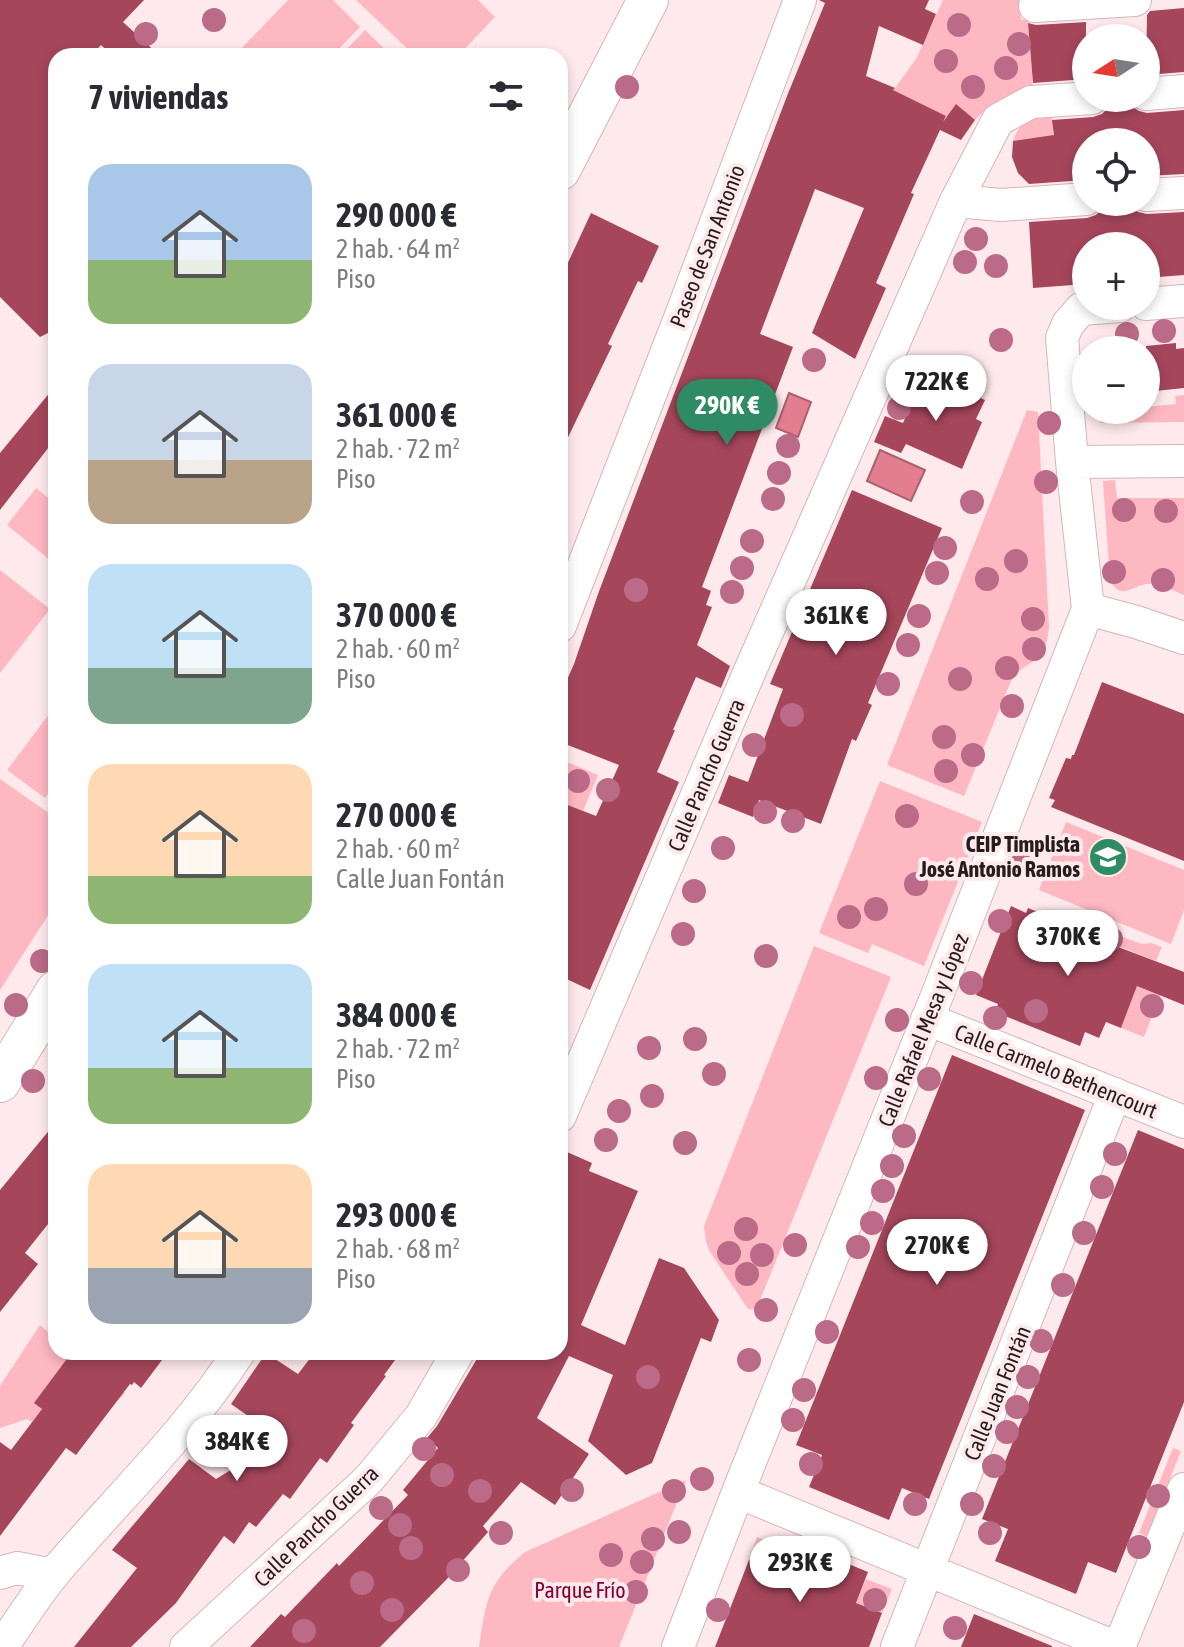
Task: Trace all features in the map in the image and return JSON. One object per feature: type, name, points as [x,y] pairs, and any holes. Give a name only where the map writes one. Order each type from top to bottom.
[{"type":"street","points":[[568,155],[648,0]]},
{"type":"street","name":"Paseo de San Antonio","points":[[568,605],[800,0]]},
{"type":"street","points":[[1035,6],[1135,0]]},
{"type":"street","points":[[1160,93],[1184,91]]},
{"type":"street","name":"Calle Pancho Guerra","points":[[568,1097],[956,201],[998,120],[1031,102],[1072,99]]},
{"type":"street","points":[[1160,194],[1184,193]]},
{"type":"street","points":[[956,201],[1001,205],[1072,200]]},
{"type":"street","points":[[1160,303],[1184,301]]},
{"type":"street","name":"Calle Rafael Mesa y López","points":[[678,1647],[1088,609],[1062,338],[1072,319]]},
{"type":"street","points":[[1072,462],[1184,461]]},
{"type":"street","points":[[1088,609],[1184,638]]},
{"type":"street","points":[[0,1082],[48,1004]]},
{"type":"street","name":"Calle Carmelo Bethencourt","points":[[927,1019],[1184,1122]]},
{"type":"street","name":"Calle Juan Fontán","points":[[897,1647],[1115,1094]]},
{"type":"street","points":[[2,1647],[53,1575],[163,1453],[234,1360]]},
{"type":"street","name":"Calle Pancho Guerra","points":[[186,1647],[368,1480],[421,1416],[453,1360]]},
{"type":"street","points":[[738,1492],[1117,1647],[1184,1489]]},
{"type":"street","points":[[0,1573],[17,1568],[53,1575]]},
{"type":"green space","points":[[288,0],[333,0],[360,27],[340,48],[242,48]]},
{"type":"green space","points":[[356,0],[478,0],[495,17],[466,48],[407,48]]},
{"type":"green space","points":[[943,0],[1019,0],[1021,20],[1028,19],[1033,89],[1002,100],[975,120],[956,105],[947,117],[910,99],[881,152],[921,171],[918,178],[863,156],[873,130],[895,88],[916,59]]},
{"type":"green space","points":[[365,30],[384,48],[348,48]]},
{"type":"green space","points":[[1052,111],[1055,152],[1032,138],[1013,141],[1023,124]]},
{"type":"green space","points":[[1184,395],[1184,422],[1160,422],[1160,406],[1176,404],[1175,396]]},
{"type":"green space","points":[[1027,410],[1038,412],[1049,627],[1047,641],[1040,656],[1011,681],[964,796],[887,765]]},
{"type":"green space","points":[[1115,480],[1117,498],[1184,498],[1184,595],[1152,584],[1124,591],[1110,581],[1103,481]]},
{"type":"green space","points":[[36,488],[48,498],[48,558],[7,525]]},
{"type":"green space","points":[[0,570],[48,607],[48,612],[0,673]]},
{"type":"green space","points":[[48,716],[48,794],[45,798],[7,770]]},
{"type":"green space","points":[[568,762],[598,775],[583,811],[568,805]]},
{"type":"green space","points":[[0,779],[48,812],[48,915],[0,990]]},
{"type":"green space","points":[[880,781],[982,822],[924,966],[872,944],[868,953],[819,933]]},
{"type":"green space","points":[[1066,822],[1184,870],[1184,910],[1171,944],[1039,890]]},
{"type":"green space","points":[[1103,930],[1142,944],[1162,947],[1156,961],[1100,939]]},
{"type":"green space","points":[[814,946],[891,977],[758,1305],[755,1309],[748,1309],[710,1252],[704,1226]]},
{"type":"green space","points":[[1168,975],[1144,1037],[1121,1028],[1137,986]]},
{"type":"green space","points":[[40,1325],[48,1332],[48,1360],[83,1360],[125,1393],[118,1400],[85,1374],[35,1403],[42,1409],[32,1422],[27,1419],[0,1428],[0,1386]]},
{"type":"green space","points":[[1173,1448],[1181,1451],[1147,1537],[1139,1533]]},
{"type":"green space","name":"Parque Frío","points":[[686,1480],[619,1647],[479,1647],[490,1594],[503,1573],[525,1552]]},
{"type":"green space","points":[[757,1537],[784,1548],[775,1571],[749,1560]]},
{"type":"green space","points":[[866,1579],[892,1589],[882,1613],[856,1603]]},
{"type":"shaded area","points":[[789,393],[811,402],[798,437],[776,428]]},
{"type":"shaded area","points":[[880,450],[925,470],[911,501],[867,481]]},
{"type":"building","points":[[0,0],[144,0],[123,22],[151,48],[104,48],[101,45],[98,48],[48,48],[48,333],[40,337],[0,297]]},
{"type":"building","points":[[819,0],[929,0],[925,9],[936,14],[923,45],[879,26],[866,76],[946,116],[943,122],[956,104],[975,120],[961,140],[940,130],[911,193],[914,194],[876,283],[886,288],[855,359],[812,333],[864,208],[815,189],[760,334],[793,347],[702,587],[711,591],[706,605],[712,607],[697,645],[730,666],[721,688],[696,677],[673,730],[657,772],[679,782],[590,990],[568,980],[568,805],[596,816],[619,765],[568,745],[568,678],[787,96],[825,3]]},
{"type":"building","points":[[1184,8],[1184,72],[1160,74],[1160,24],[1147,24],[1150,11]]},
{"type":"building","points":[[1086,22],[1072,24],[1072,80],[1033,83],[1028,23]]},
{"type":"building","points":[[1184,110],[1184,174],[1160,175],[1160,128],[1072,128],[1072,181],[1029,184],[1018,173],[1012,157],[1013,141],[1054,135],[1052,120]]},
{"type":"building","points":[[1184,212],[1184,275],[1160,277],[1160,232],[1072,232],[1072,285],[1033,288],[1029,222],[1160,216],[1160,213]]},
{"type":"building","points":[[591,213],[659,246],[642,283],[638,281],[608,344],[612,346],[568,437],[568,263]]},
{"type":"building","points":[[1176,343],[1176,349],[1184,348],[1184,388],[1160,391],[1160,345]]},
{"type":"building","points":[[924,373],[985,400],[976,419],[982,422],[962,469],[906,444],[901,453],[874,442],[885,416],[903,423]]},
{"type":"building","points":[[48,395],[48,448],[0,510],[0,453]]},
{"type":"building","points":[[852,490],[942,528],[868,703],[872,705],[856,741],[852,739],[821,824],[759,800],[753,817],[718,803],[729,775],[748,782],[783,689],[770,684]]},
{"type":"building","points":[[1102,682],[1184,714],[1184,861],[1051,807],[1055,800],[1049,798],[1066,758],[1071,759],[1074,755]]},
{"type":"building","points":[[1011,906],[1026,913],[1028,908],[1077,928],[1076,931],[1184,972],[1184,1005],[1137,986],[1121,1028],[1106,1022],[1099,1038],[1085,1032],[1080,1046],[995,1012],[998,1004],[976,995]]},
{"type":"building","points":[[952,1055],[1085,1110],[929,1499],[902,1488],[889,1520],[809,1487],[822,1455],[796,1445]]},
{"type":"building","points":[[1138,1130],[1184,1149],[1184,1402],[1116,1573],[1088,1562],[1076,1594],[995,1561],[1008,1529],[982,1519]]},
{"type":"building","points":[[48,1132],[48,1224],[25,1253],[38,1264],[0,1312],[0,1190]]},
{"type":"building","points":[[568,1152],[592,1163],[589,1171],[638,1191],[581,1325],[625,1345],[659,1258],[684,1268],[719,1320],[711,1342],[701,1338],[652,1463],[626,1475],[588,1441],[613,1375],[569,1356]]},
{"type":"building","points":[[66,1360],[162,1360],[141,1388],[134,1382],[130,1384],[76,1455],[66,1448],[0,1536],[0,1442],[11,1450],[42,1409],[34,1403]]},
{"type":"building","points":[[261,1360],[277,1360],[298,1374],[309,1360],[395,1360],[327,1463],[320,1458],[290,1499],[283,1494],[256,1527],[249,1522],[234,1544],[224,1536],[176,1603],[131,1647],[74,1647],[137,1568],[112,1550],[189,1459],[216,1479],[252,1457],[250,1444],[261,1425],[231,1404]]},
{"type":"building","points":[[476,1360],[567,1360],[537,1418],[589,1454],[555,1505],[521,1482],[483,1526],[488,1532],[380,1647],[250,1647],[281,1614],[285,1617],[337,1563],[339,1566],[408,1495],[403,1490],[438,1448],[427,1438]]},
{"type":"building","points":[[788,1539],[868,1572],[856,1603],[882,1613],[869,1647],[715,1647],[749,1560],[775,1571]]},
{"type":"building","points":[[974,1614],[1052,1646],[1052,1647],[961,1647]]},
{"type":"place","name":"CEIP Timplista José Antonio Ramos","points":[[1108,857]]}]
